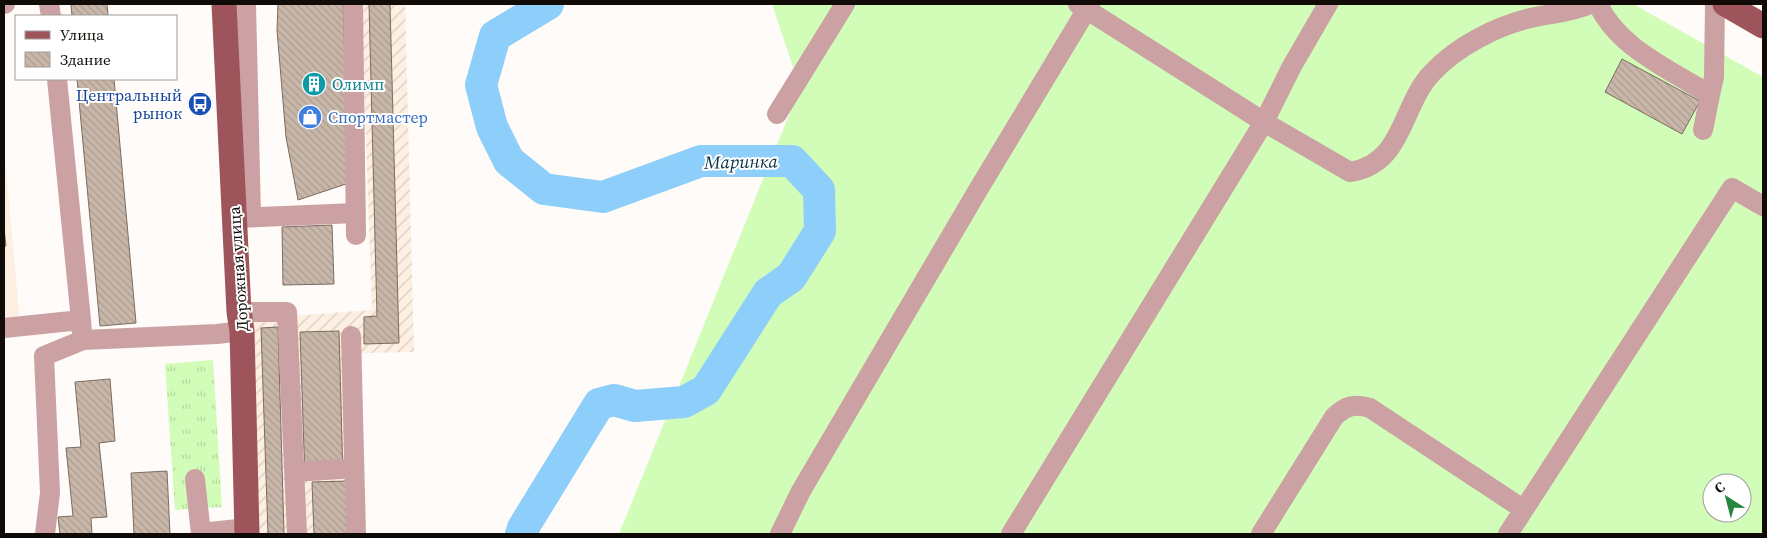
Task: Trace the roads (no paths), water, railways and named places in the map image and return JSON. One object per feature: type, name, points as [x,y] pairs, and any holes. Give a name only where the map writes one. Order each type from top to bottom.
[{"type":"main road","name":"Дорожная улица","points":[[224,4],[243,218],[240,321],[247,531]]},
{"type":"main road","points":[[1725,4],[1763,26]]},
{"type":"lane","points":[[246,4],[243,218],[356,213]]},
{"type":"lane","points":[[353,4],[356,235]]},
{"type":"lane","points":[[777,114],[845,4]]},
{"type":"lane","points":[[1011,534],[1264,122],[1292,66],[1328,4]]},
{"type":"lane","points":[[780,534],[801,491],[1085,6],[1264,122],[1350,172],[1364,170],[1394,144],[1422,83],[1440,64],[1477,40],[1511,24],[1590,4]]},
{"type":"lane","points":[[1598,4],[1605,18],[1628,41],[1710,94]]},
{"type":"lane","points":[[1703,130],[1714,77],[1715,4]]},
{"type":"lane","points":[[57,80],[83,340]]},
{"type":"lane","points":[[1508,534],[1732,188],[1763,206]]},
{"type":"lane","points":[[45,534],[50,493],[44,356],[83,340],[217,334],[240,321],[287,312],[297,534]]},
{"type":"lane","points":[[4,328],[81,320]]},
{"type":"lane","points":[[351,336],[356,534]]},
{"type":"lane","points":[[1261,534],[1334,417],[1340,411],[1356,405],[1370,408],[1523,509]]},
{"type":"lane","points":[[295,472],[354,468]]},
{"type":"lane","points":[[195,479],[201,534],[247,531]]},
{"type":"waterway","name":"Маринка","points":[[521,534],[599,404],[614,400],[635,406],[684,402],[706,390],[768,293],[791,277],[820,231],[819,190],[792,161],[701,161],[603,197],[544,189],[509,161],[492,127],[481,85],[495,36],[548,4]]},
{"type":"place","name":"Олимп","points":[[314,84]]},
{"type":"place","name":"Центральный рынок","points":[[200,104]]},
{"type":"place","name":"Спортмастер","points":[[310,117]]}]
